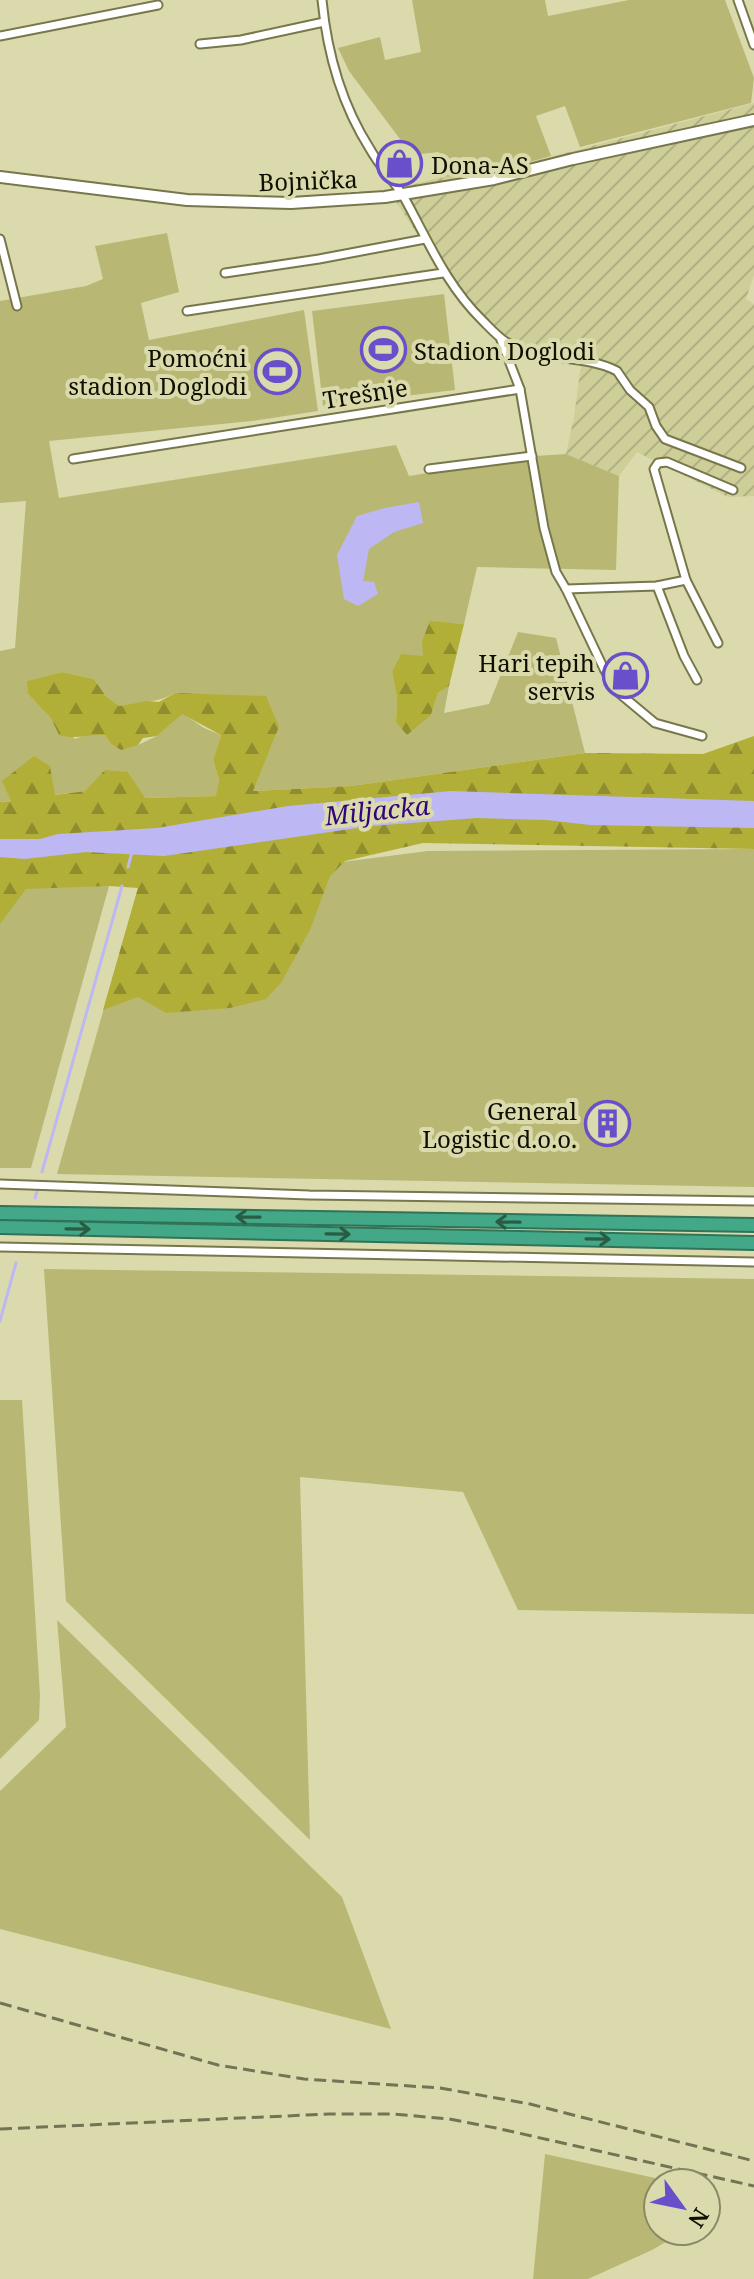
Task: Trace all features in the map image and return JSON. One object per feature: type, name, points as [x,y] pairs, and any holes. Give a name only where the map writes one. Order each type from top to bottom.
[{"type":"highway","points":[[0,1213],[754,1225]]},
{"type":"highway","points":[[0,1227],[754,1243]]},
{"type":"main road","name":"Bojnička","points":[[0,177],[187,200],[291,203],[403,195],[494,179],[754,120]]},
{"type":"street","points":[[322,0],[337,80],[354,119],[370,149],[403,195],[443,273],[469,307],[500,338],[543,356],[617,371],[630,390],[649,407],[665,439],[741,468]]},
{"type":"street","points":[[738,0],[754,45]]},
{"type":"street","points":[[0,36],[158,5]]},
{"type":"street","points":[[200,44],[241,40],[324,22]]},
{"type":"street","points":[[0,239],[17,306]]},
{"type":"street","points":[[225,273],[425,239]]},
{"type":"street","points":[[187,311],[443,273]]},
{"type":"street","points":[[500,338],[520,389],[544,528],[556,572],[604,669],[619,693],[655,723],[702,736]]},
{"type":"street","name":"Trešnje","points":[[73,459],[520,389]]},
{"type":"street","points":[[429,469],[532,456]]},
{"type":"street","points":[[718,643],[686,580],[654,469],[663,461],[667,462],[733,490]]},
{"type":"street","points":[[566,589],[657,586],[686,580]]},
{"type":"street","points":[[657,586],[684,656],[697,680]]},
{"type":"street","points":[[0,1184],[309,1195],[754,1201]]},
{"type":"street","points":[[0,1247],[754,1262]]},
{"type":"shaded area","points":[[412,0],[545,0],[548,16],[629,0],[725,0],[754,78],[751,103],[580,147],[565,106],[536,116],[551,156],[479,176],[441,177],[439,152],[412,155],[349,71],[338,48],[380,37],[385,60],[421,52]]},
{"type":"shaded area","points":[[754,103],[754,275],[746,299],[754,304],[754,496],[728,497],[637,452],[619,476],[566,454],[581,365],[501,344],[471,316],[389,191],[441,177],[479,176]]},
{"type":"shaded area","points":[[167,233],[179,292],[141,303],[149,340],[304,310],[318,411],[252,421],[49,441],[59,498],[396,445],[409,476],[566,454],[619,476],[616,570],[477,567],[464,624],[430,622],[424,656],[392,672],[397,698],[396,722],[431,715],[438,693],[449,686],[444,713],[489,704],[518,632],[556,638],[585,753],[351,786],[252,791],[279,727],[175,693],[119,706],[105,695],[94,679],[62,672],[28,681],[28,694],[75,739],[88,734],[105,735],[111,744],[138,745],[157,736],[182,713],[221,735],[213,760],[219,780],[217,796],[144,798],[128,772],[85,791],[0,802],[0,651],[15,648],[26,501],[0,503],[0,301],[86,286],[103,279],[95,246]]},
{"type":"shaded area","name":"Stadion Doglodi","points":[[444,294],[455,390],[323,406],[312,311]]},
{"type":"shaded area","points":[[754,849],[754,1187],[57,1174],[138,888],[428,851]]},
{"type":"shaded area","points":[[0,874],[109,886],[31,1168],[0,1168]]},
{"type":"shaded area","points":[[44,1269],[754,1279],[754,1614],[518,1610],[463,1492],[300,1477],[310,1840],[66,1601]]},
{"type":"shaded area","points":[[0,1400],[22,1400],[40,1695],[39,1720],[0,1759]]},
{"type":"shaded area","points":[[57,1620],[342,1897],[391,2029],[0,1929],[0,1791],[66,1727]]},
{"type":"shaded area","points":[[545,2154],[642,2175],[642,2247],[657,2247],[588,2279],[533,2279]]},
{"type":"green space","points":[[430,621],[464,624],[449,686],[438,693],[431,715],[407,735],[396,722],[397,698],[392,672],[401,654],[423,656],[422,641]]},
{"type":"green space","points":[[62,672],[94,679],[105,695],[119,706],[159,702],[175,693],[266,696],[279,727],[253,791],[351,786],[585,753],[703,754],[754,736],[754,849],[423,843],[345,861],[330,876],[310,930],[281,983],[266,999],[230,1008],[166,1013],[138,997],[103,1010],[138,888],[26,889],[0,924],[0,802],[11,801],[2,781],[34,756],[50,766],[55,795],[85,791],[105,770],[128,772],[145,798],[216,796],[219,780],[213,760],[221,735],[182,714],[157,736],[143,738],[138,745],[121,750],[111,744],[105,735],[59,735],[51,718],[28,694],[27,681]]},
{"type":"water","points":[[419,502],[423,523],[394,532],[369,549],[363,581],[374,582],[378,594],[358,606],[344,599],[337,555],[357,516]]},
{"type":"water","name":"Miljacka","points":[[451,791],[754,801],[754,828],[590,825],[477,818],[371,826],[164,856],[86,852],[25,859],[0,857],[0,839],[40,839],[58,834],[157,828],[288,806]]},
{"type":"waterway","points":[[128,867],[132,852]]},
{"type":"waterway","points":[[42,1172],[122,886]]},
{"type":"waterway","points":[[35,1198],[37,1191]]},
{"type":"waterway","points":[[0,1321],[16,1263]]},
{"type":"railway","points":[[0,2003],[218,2065],[304,2079],[440,2088],[530,2104],[754,2161]]},
{"type":"railway","points":[[0,2129],[329,2114],[393,2114],[449,2119],[496,2128],[754,2186]]},
{"type":"place","name":"Dona-AS","points":[[400,164]]},
{"type":"place","name":"Stadion Doglodi","points":[[383,350]]},
{"type":"place","name":"Pomoćni stadion Doglodi","points":[[278,371]]},
{"type":"place","name":"Hari tepih servis","points":[[626,676]]},
{"type":"place","name":"General Logistic d.o.o.","points":[[608,1124]]}]
